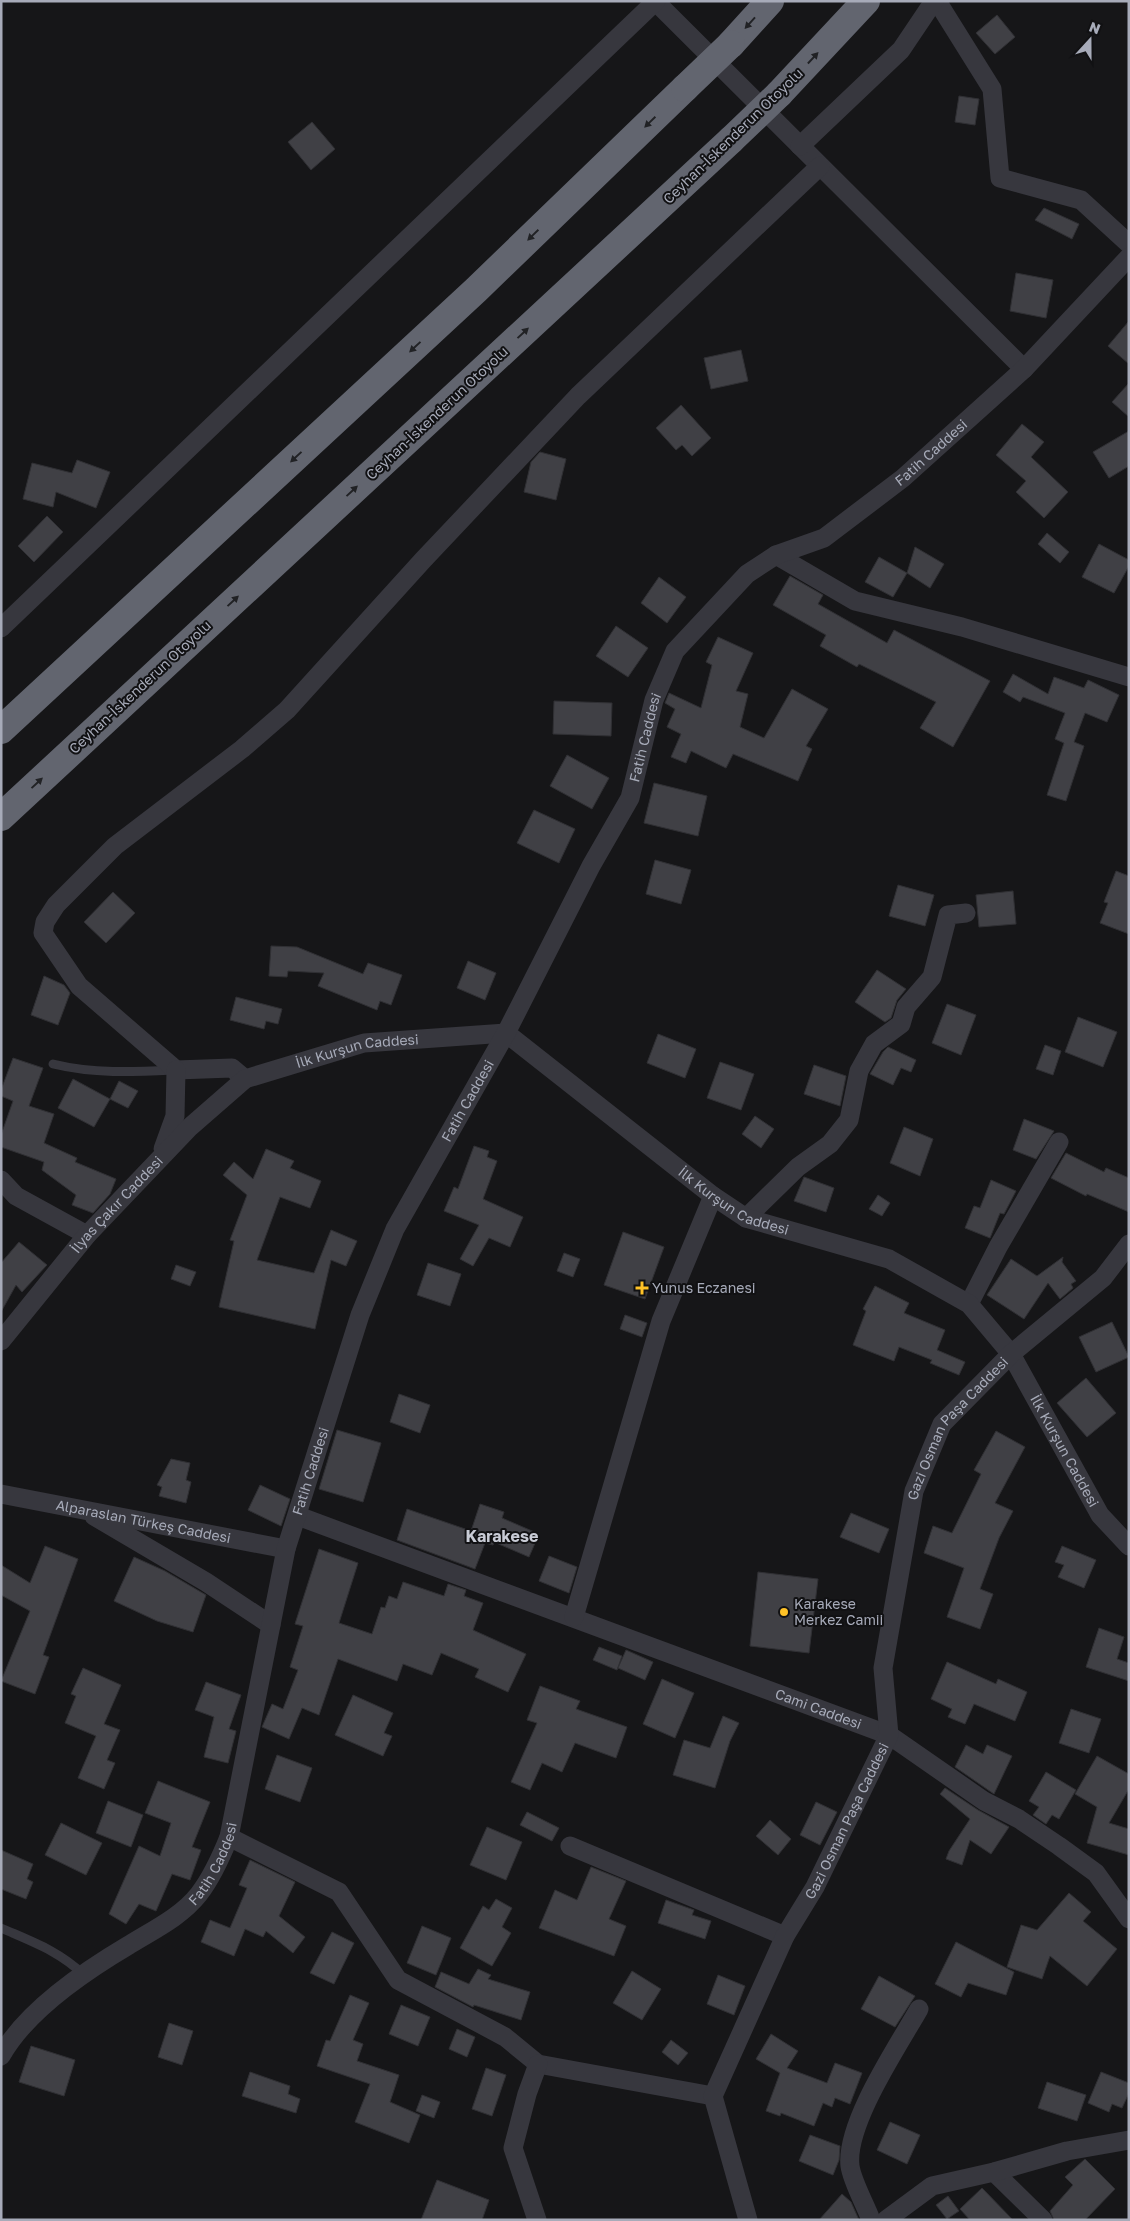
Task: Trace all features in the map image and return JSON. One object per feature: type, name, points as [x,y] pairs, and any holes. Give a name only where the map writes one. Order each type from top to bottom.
[{"type":"highway","points":[[1,730],[476,290],[730,44],[770,1]]},
{"type":"highway","name":"Ceyhan-İskenderun Otoyolu","points":[[1,816],[731,140],[779,94],[866,1]]},
{"type":"street","points":[[1,628],[656,1],[1024,369]]},
{"type":"street","points":[[800,146],[901,50],[936,1],[992,89],[1000,178],[1081,200],[1129,244]]},
{"type":"street","points":[[245,1079],[232,1068],[176,1070],[78,986],[43,934],[45,922],[56,905],[114,846],[242,749],[287,710],[423,560],[578,396],[820,166]]},
{"type":"street","name":"Fatih Caddesi","points":[[1,2056],[35,2014],[99,1963],[174,1918],[199,1895],[217,1866],[230,1837],[286,1549],[360,1315],[394,1229],[506,1033],[591,866],[630,798],[654,700],[676,651],[747,574],[776,555],[824,538],[903,478],[1024,369],[1129,257]]},
{"type":"street","points":[[776,555],[855,602],[962,627],[1129,677]]},
{"type":"street","points":[[746,1218],[798,1167],[830,1144],[849,1120],[859,1071],[874,1044],[900,1024],[906,1007],[932,977],[948,915],[966,913]]},
{"type":"street","name":"İlk Kurşun Caddesi","points":[[245,1079],[364,1043],[506,1033],[713,1196],[746,1218],[889,1259],[969,1304],[1011,1354],[1100,1515],[1129,1546]]},
{"type":"street","points":[[158,1160],[175,1116],[176,1070]]},
{"type":"street","name":"İlyas Çakır Caddesi","points":[[1,1342],[87,1235],[190,1127],[245,1079]]},
{"type":"street","points":[[969,1304],[998,1247],[1059,1142]]},
{"type":"street","points":[[1,1180],[16,1196],[87,1235]]},
{"type":"street","points":[[574,1617],[661,1320],[713,1196]]},
{"type":"street","name":"Gazi Osman Paşa Caddesi","points":[[713,2096],[786,1936],[815,1887],[889,1735],[883,1668],[914,1491],[942,1424],[1011,1354],[1103,1278],[1129,1244]]},
{"type":"street","name":"Alparaslan Türkeş Caddesi","points":[[1,1494],[286,1549]]},
{"type":"street","points":[[82,1510],[206,1582],[271,1624]]},
{"type":"street","name":"Cami Caddesi","points":[[298,1516],[517,1599],[574,1617],[889,1735],[984,1801],[1019,1819],[1096,1873],[1129,1919]]},
{"type":"street","points":[[230,1837],[339,1892],[398,1980],[505,2037],[538,2064],[713,2096],[748,2220]]},
{"type":"street","points":[[570,1846],[786,1936]]},
{"type":"street","points":[[872,2220],[850,2166],[852,2142],[867,2101],[919,2009]]},
{"type":"street","points":[[537,2220],[513,2148],[527,2094],[538,2064]]},
{"type":"street","points":[[886,2220],[932,2186],[994,2172],[1067,2151],[1129,2140]]},
{"type":"street","points":[[994,2172],[1044,2220]]},
{"type":"lane","points":[[53,1064],[76,1069],[113,1072],[176,1070]]},
{"type":"lane","points":[[1,1928],[56,1952],[68,1959],[84,1975]]},
{"type":"building","points":[[997,15],[1015,37],[995,54],[976,33]]},
{"type":"building","points":[[959,96],[979,99],[975,125],[955,122]]},
{"type":"building","points":[[312,122],[335,149],[311,170],[288,142]]},
{"type":"building","points":[[1044,208],[1079,224],[1072,239],[1035,220]]},
{"type":"building","points":[[1016,273],[1053,280],[1046,318],[1010,311]]},
{"type":"building","points":[[1129,321],[1129,364],[1108,346]]},
{"type":"building","points":[[741,350],[748,381],[711,389],[704,358]]},
{"type":"building","points":[[1129,383],[1129,417],[1112,402]]},
{"type":"building","points":[[681,405],[711,438],[692,456],[682,445],[676,450],[656,428]]},
{"type":"building","points":[[1022,424],[1044,442],[1031,457],[1068,492],[1044,518],[1016,492],[1026,481],[996,455]]},
{"type":"building","points":[[1129,431],[1129,466],[1109,478],[1093,452]]},
{"type":"building","points":[[540,452],[566,459],[556,500],[524,492],[531,462]]},
{"type":"building","points":[[77,460],[110,472],[96,508],[56,492],[53,507],[23,499],[32,463],[72,473]]},
{"type":"building","points":[[47,516],[63,532],[34,562],[18,546]]},
{"type":"building","points":[[1047,533],[1069,552],[1060,563],[1038,544]]},
{"type":"building","points":[[1099,544],[1129,560],[1129,566],[1114,593],[1082,577]]},
{"type":"building","points":[[915,547],[944,564],[930,588],[907,573]]},
{"type":"building","points":[[879,557],[907,573],[893,597],[865,582]]},
{"type":"building","points":[[790,576],[823,595],[818,604],[887,643],[894,630],[990,681],[953,747],[920,728],[936,702],[859,664],[857,667],[820,646],[826,635],[773,605]]},
{"type":"building","points":[[659,577],[686,597],[667,623],[641,603]]},
{"type":"building","points":[[616,626],[648,648],[628,677],[596,656]]},
{"type":"building","points":[[718,637],[753,653],[736,691],[748,694],[740,727],[764,738],[792,689],[828,709],[806,746],[812,749],[798,781],[733,754],[726,768],[691,751],[686,763],[671,757],[681,734],[667,727],[675,709],[665,703],[669,693],[701,708],[712,665],[706,662]]},
{"type":"building","points":[[1013,674],[1048,694],[1054,677],[1084,688],[1088,680],[1119,695],[1107,722],[1085,713],[1074,742],[1084,746],[1066,801],[1047,795],[1064,743],[1055,739],[1065,713],[1023,697],[1020,702],[1003,692]]},
{"type":"building","points":[[554,701],[612,703],[611,736],[553,734]]},
{"type":"building","points":[[567,755],[609,778],[592,809],[550,786]]},
{"type":"building","points":[[654,783],[707,796],[698,836],[644,823]]},
{"type":"building","points":[[534,810],[575,829],[559,863],[517,843]]},
{"type":"building","points":[[655,860],[691,870],[681,904],[646,894]]},
{"type":"building","points":[[1116,871],[1129,876],[1129,934],[1100,923],[1108,903],[1104,902]]},
{"type":"building","points":[[898,885],[934,895],[925,926],[889,916]]},
{"type":"building","points":[[1013,891],[1016,924],[979,927],[976,895]]},
{"type":"building","points":[[113,892],[135,913],[106,943],[84,922]]},
{"type":"building","points":[[271,946],[297,947],[363,974],[368,963],[402,975],[391,1005],[380,1001],[377,1010],[318,986],[324,973],[288,971],[287,977],[269,976]]},
{"type":"building","points":[[468,961],[496,973],[485,1000],[457,988]]},
{"type":"building","points":[[877,970],[906,989],[897,1000],[891,1018],[885,1022],[855,1002]]},
{"type":"building","points":[[44,976],[64,985],[70,993],[58,1025],[31,1015]]},
{"type":"building","points":[[236,997],[282,1009],[278,1024],[266,1021],[264,1029],[230,1020]]},
{"type":"building","points":[[947,1004],[976,1015],[961,1055],[932,1043]]},
{"type":"building","points":[[1078,1017],[1117,1032],[1103,1067],[1065,1052]]},
{"type":"building","points":[[658,1034],[696,1049],[685,1078],[647,1063]]},
{"type":"building","points":[[1045,1045],[1061,1051],[1053,1075],[1036,1069]]},
{"type":"building","points":[[888,1047],[916,1060],[911,1072],[901,1068],[893,1085],[870,1074]]},
{"type":"building","points":[[13,1058],[43,1068],[29,1106],[54,1114],[44,1143],[77,1158],[75,1162],[116,1179],[110,1194],[93,1213],[72,1205],[76,1195],[42,1170],[44,1162],[1,1147],[1,1135],[13,1101],[1,1096],[1,1090]]},
{"type":"building","points":[[720,1062],[754,1074],[741,1110],[707,1098]]},
{"type":"building","points":[[814,1065],[846,1076],[840,1106],[804,1094]]},
{"type":"building","points":[[73,1079],[110,1099],[94,1127],[58,1108]]},
{"type":"building","points":[[119,1081],[138,1091],[128,1108],[110,1099]]},
{"type":"building","points":[[755,1116],[774,1129],[761,1148],[742,1134]]},
{"type":"building","points":[[1024,1119],[1054,1131],[1036,1159],[1013,1150]]},
{"type":"building","points":[[904,1127],[933,1139],[920,1176],[890,1163]]},
{"type":"building","points":[[474,1146],[489,1151],[487,1157],[497,1161],[483,1199],[523,1217],[510,1247],[489,1238],[473,1266],[460,1259],[479,1225],[444,1211],[454,1187],[458,1189]]},
{"type":"building","points":[[266,1149],[294,1161],[290,1168],[321,1181],[310,1208],[280,1197],[257,1260],[314,1273],[331,1230],[357,1241],[346,1266],[331,1260],[315,1329],[219,1307],[234,1241],[230,1240],[247,1195],[223,1175],[234,1162],[253,1179]]},
{"type":"building","points":[[1066,1153],[1104,1172],[1106,1168],[1129,1178],[1129,1212],[1087,1194],[1086,1196],[1051,1178]]},
{"type":"building","points":[[804,1177],[834,1188],[826,1212],[794,1201]]},
{"type":"building","points":[[991,1180],[1016,1191],[1004,1214],[1000,1213],[990,1238],[965,1228],[974,1206],[980,1208]]},
{"type":"building","points":[[878,1195],[890,1203],[882,1216],[869,1209]]},
{"type":"building","points":[[623,1232],[664,1247],[645,1299],[604,1285]]},
{"type":"building","points":[[19,1242],[47,1265],[22,1292],[16,1285],[1,1312],[1,1263]]},
{"type":"building","points":[[564,1253],[580,1259],[573,1277],[557,1271]]},
{"type":"building","points":[[1063,1257],[1062,1262],[1076,1281],[1071,1284],[1073,1288],[1060,1299],[1048,1283],[1024,1319],[987,1295],[1011,1259],[1037,1276]]},
{"type":"building","points":[[428,1263],[461,1274],[450,1306],[417,1295]]},
{"type":"building","points":[[176,1265],[196,1272],[190,1286],[171,1279]]},
{"type":"building","points":[[875,1286],[909,1303],[904,1313],[945,1330],[937,1350],[965,1362],[959,1375],[930,1363],[932,1360],[899,1347],[894,1361],[853,1345],[866,1311],[863,1309]]},
{"type":"building","points":[[625,1315],[647,1323],[642,1337],[620,1329]]},
{"type":"building","points":[[1112,1322],[1129,1357],[1096,1372],[1079,1337]]},
{"type":"building","points":[[1086,1378],[1116,1413],[1087,1437],[1057,1403]]},
{"type":"building","points":[[399,1394],[430,1405],[420,1433],[390,1422]]},
{"type":"building","points":[[337,1430],[381,1443],[363,1502],[319,1489]]},
{"type":"building","points":[[996,1431],[1025,1447],[995,1503],[1013,1511],[999,1538],[980,1589],[993,1594],[980,1629],[947,1617],[964,1568],[924,1553],[933,1526],[952,1533],[981,1474],[974,1470]]},
{"type":"building","points":[[171,1459],[190,1463],[186,1480],[191,1482],[186,1503],[159,1496],[162,1487],[157,1485]]},
{"type":"building","points":[[260,1485],[290,1499],[281,1526],[248,1510]]},
{"type":"building","points":[[480,1504],[504,1512],[502,1518],[539,1534],[529,1557],[494,1542],[493,1545],[485,1543],[475,1569],[397,1540],[407,1509],[471,1531]]},
{"type":"building","points":[[851,1513],[889,1529],[879,1553],[840,1537]]},
{"type":"building","points":[[45,1546],[78,1559],[43,1655],[49,1657],[35,1694],[1,1681],[30,1611],[1,1595],[1,1565],[30,1583]]},
{"type":"building","points":[[1062,1546],[1096,1560],[1084,1588],[1058,1577],[1064,1565],[1055,1562]]},
{"type":"building","points":[[319,1549],[358,1563],[339,1623],[372,1634],[381,1607],[385,1608],[389,1596],[397,1599],[403,1582],[444,1596],[448,1584],[466,1590],[464,1596],[483,1603],[473,1630],[526,1654],[508,1692],[475,1677],[479,1669],[441,1653],[432,1675],[403,1664],[397,1681],[338,1659],[319,1715],[302,1708],[289,1739],[262,1727],[272,1704],[283,1709],[298,1670],[290,1667],[303,1626],[295,1624]]},
{"type":"building","points":[[549,1556],[577,1567],[569,1593],[539,1581]]},
{"type":"building","points":[[134,1557],[165,1571],[206,1595],[193,1632],[157,1621],[114,1601]]},
{"type":"building","name":"Karakese Merkez Camii","points":[[758,1572],[818,1579],[809,1653],[750,1646]]},
{"type":"building","points":[[1099,1628],[1124,1637],[1117,1659],[1129,1663],[1129,1681],[1086,1667]]},
{"type":"building","points":[[599,1647],[622,1656],[617,1670],[593,1660]]},
{"type":"building","points":[[626,1650],[653,1662],[645,1680],[618,1668]]},
{"type":"building","points":[[947,1662],[996,1684],[998,1679],[1027,1692],[1015,1721],[974,1704],[965,1724],[948,1717],[952,1709],[931,1699]]},
{"type":"building","points":[[83,1668],[121,1685],[104,1724],[120,1730],[107,1760],[115,1763],[104,1789],[78,1778],[96,1736],[65,1723],[76,1696],[71,1694]]},
{"type":"building","points":[[662,1679],[694,1693],[675,1738],[643,1724]]},
{"type":"building","points":[[206,1682],[241,1695],[229,1729],[236,1731],[228,1763],[204,1757],[214,1717],[195,1710]]},
{"type":"building","points":[[540,1686],[580,1701],[576,1709],[627,1727],[616,1758],[575,1743],[562,1772],[542,1763],[530,1790],[511,1782],[537,1723],[527,1720]]},
{"type":"building","points":[[353,1695],[393,1713],[384,1733],[392,1736],[383,1756],[335,1735]]},
{"type":"building","points":[[1071,1709],[1101,1719],[1089,1753],[1059,1743]]},
{"type":"building","points":[[723,1716],[739,1723],[730,1741],[715,1788],[673,1775],[684,1740],[710,1748]]},
{"type":"building","points":[[966,1745],[983,1754],[987,1745],[1012,1756],[994,1794],[955,1767]]},
{"type":"building","points":[[277,1755],[312,1768],[300,1802],[265,1789]]},
{"type":"building","points":[[1097,1756],[1129,1774],[1129,1789],[1109,1823],[1129,1829],[1129,1855],[1087,1843],[1097,1807],[1075,1794]]},
{"type":"building","points":[[1046,1772],[1076,1790],[1059,1819],[1052,1815],[1046,1824],[1033,1815],[1039,1807],[1029,1801]]},
{"type":"building","points":[[158,1781],[210,1802],[192,1847],[201,1850],[190,1880],[172,1874],[156,1911],[139,1904],[126,1924],[109,1914],[139,1846],[160,1856],[171,1823],[145,1813]]},
{"type":"building","points":[[945,1788],[978,1810],[1009,1827],[991,1854],[970,1840],[962,1865],[946,1859],[949,1851],[970,1819],[940,1794]]},
{"type":"building","points":[[108,1801],[143,1815],[131,1847],[96,1833]]},
{"type":"building","points":[[816,1802],[837,1812],[820,1845],[800,1835]]},
{"type":"building","points":[[527,1812],[559,1828],[552,1841],[520,1825]]},
{"type":"building","points":[[770,1820],[791,1839],[778,1855],[756,1836]]},
{"type":"building","points":[[61,1823],[102,1843],[86,1875],[45,1855]]},
{"type":"building","points":[[487,1827],[522,1842],[506,1880],[470,1865]]},
{"type":"building","points":[[1,1850],[33,1864],[27,1879],[33,1882],[26,1899],[1,1889]]},
{"type":"building","points":[[250,1860],[295,1882],[279,1916],[305,1937],[293,1953],[266,1931],[263,1937],[245,1929],[234,1956],[201,1942],[210,1920],[230,1928],[247,1888],[239,1885]]},
{"type":"building","points":[[591,1867],[626,1881],[609,1919],[626,1926],[614,1956],[539,1928],[555,1890],[577,1900]]},
{"type":"building","points":[[1069,1893],[1091,1912],[1083,1921],[1117,1949],[1087,1986],[1050,1956],[1042,1979],[1007,1967],[1021,1925],[1037,1930]]},
{"type":"building","points":[[496,1899],[512,1908],[502,1927],[511,1933],[492,1966],[460,1948],[483,1906],[489,1910]]},
{"type":"building","points":[[666,1900],[694,1910],[692,1915],[711,1921],[705,1939],[658,1923]]},
{"type":"building","points":[[422,1926],[451,1938],[436,1975],[407,1963]]},
{"type":"building","points":[[332,1932],[354,1943],[334,1984],[310,1973]]},
{"type":"building","points":[[956,1942],[1014,1972],[1006,1995],[968,1983],[961,1997],[935,1984]]},
{"type":"building","points":[[478,1969],[491,1975],[488,1979],[530,1992],[521,2020],[474,2005],[473,2007],[435,1987],[441,1972],[469,1984]]},
{"type":"building","points":[[632,1971],[661,1989],[642,2020],[613,2003]]},
{"type":"building","points":[[718,1975],[745,1986],[734,2015],[707,2004]]},
{"type":"building","points":[[879,1976],[915,1996],[895,2027],[861,2009]]},
{"type":"building","points":[[350,1995],[369,2003],[353,2040],[363,2044],[357,2061],[399,2075],[390,2102],[420,2115],[409,2143],[355,2122],[370,2084],[317,2066],[326,2040],[330,2041]]},
{"type":"building","points":[[401,2005],[430,2017],[418,2046],[389,2034]]},
{"type":"building","points":[[169,2023],[193,2031],[182,2065],[158,2057]]},
{"type":"building","points":[[457,2029],[475,2037],[467,2057],[449,2049]]},
{"type":"building","points":[[771,2034],[798,2051],[787,2068],[827,2083],[835,2063],[862,2073],[850,2104],[835,2098],[832,2107],[823,2103],[814,2126],[781,2113],[780,2116],[766,2111],[780,2073],[756,2059]]},
{"type":"building","points":[[671,2040],[688,2053],[678,2065],[662,2052]]},
{"type":"building","points":[[31,2046],[75,2060],[64,2096],[19,2082]]},
{"type":"building","points":[[486,2068],[506,2075],[492,2116],[472,2109]]},
{"type":"building","points":[[250,2072],[290,2086],[288,2094],[300,2099],[296,2113],[242,2096]]},
{"type":"building","points":[[1101,2072],[1129,2083],[1129,2093],[1122,2108],[1112,2104],[1109,2112],[1088,2103]]},
{"type":"building","points":[[1047,2082],[1086,2095],[1077,2121],[1038,2108]]},
{"type":"building","points":[[422,2095],[440,2102],[434,2118],[416,2111]]},
{"type":"building","points":[[890,2122],[920,2135],[907,2164],[877,2150]]},
{"type":"building","points":[[810,2135],[840,2146],[839,2160],[833,2175],[799,2161]]},
{"type":"building","points":[[1085,2159],[1115,2189],[1085,2220],[1054,2220],[1050,2211],[1073,2185],[1065,2177]]},
{"type":"building","points":[[437,2180],[489,2200],[482,2220],[421,2220]]},
{"type":"building","points":[[982,2188],[1013,2220],[970,2220],[960,2209]]},
{"type":"building","points":[[842,2194],[851,2202],[859,2220],[819,2220]]},
{"type":"building","points":[[948,2196],[959,2211],[947,2219],[936,2205]]},
{"type":"place","name":"Yunus Eczanesi","points":[[642,1288]]},
{"type":"place","name":"Karakese Merkez Camii","points":[[784,1612]]},
{"type":"district","name":"Karakese","points":[[502,1536]]}]
